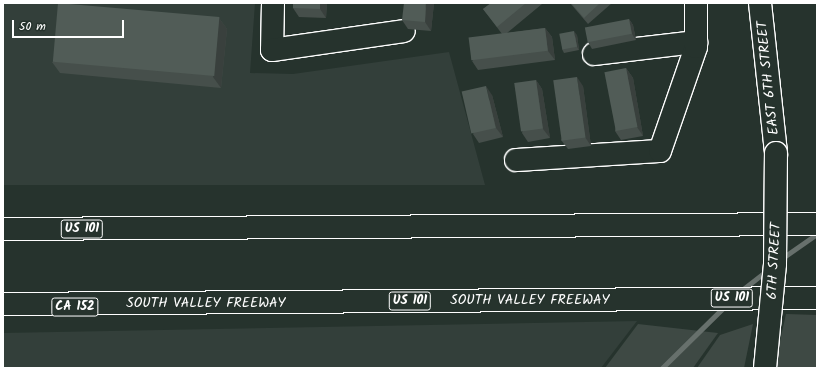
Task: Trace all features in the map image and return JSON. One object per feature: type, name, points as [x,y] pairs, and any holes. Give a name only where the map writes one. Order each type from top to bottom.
[{"type":"main road","points":[[274,3],[272,50],[404,31]]},
{"type":"main road","points":[[516,160],[660,151],[696,42],[696,3]]},
{"type":"main road","name":"EAST 6TH STREET","points":[[760,3],[776,153]]},
{"type":"main road","points":[[594,54],[696,42]]},
{"type":"main road","name":"6TH STREET","points":[[765,368],[775,264],[776,153]]},
{"type":"main road","name":"US 101","points":[[3,229],[817,224]]},
{"type":"main road","name":"SOUTH VALLEY FREEWAY","points":[[3,304],[817,298]]},
{"type":"main road","name":"CA 152","points":[[3,311],[148,303]]},
{"type":"shaded area","points":[[3,3],[255,3],[250,73],[293,74],[449,52],[485,185],[3,185]]},
{"type":"shaded area","points":[[786,314],[817,315],[817,368],[774,368]]},
{"type":"shaded area","points":[[637,321],[601,368],[3,368],[3,333]]},
{"type":"shaded area","points":[[638,324],[718,333],[693,368],[605,368]]},
{"type":"shaded area","points":[[753,324],[744,368],[697,368],[720,335]]},
{"type":"building","points":[[58,3],[219,17],[214,76],[53,62]]},
{"type":"building","points":[[293,3],[320,3],[320,9],[293,8]]},
{"type":"building","points":[[404,3],[426,3],[425,22],[402,20]]},
{"type":"building","points":[[491,3],[526,3],[497,27],[483,9]]},
{"type":"building","points":[[571,3],[600,3],[584,18]]},
{"type":"building","points":[[629,19],[632,34],[588,42],[585,28]]},
{"type":"building","points":[[545,28],[548,51],[471,60],[469,37]]},
{"type":"building","points":[[574,31],[577,47],[562,50],[559,34]]},
{"type":"building","points":[[626,68],[637,127],[616,131],[604,72]]},
{"type":"building","points":[[577,77],[585,137],[562,141],[553,80]]},
{"type":"building","points":[[536,80],[543,129],[521,132],[514,83]]},
{"type":"building","points":[[486,86],[496,128],[471,134],[462,92]]},
{"type":"waterway","points":[[781,259],[817,234]]},
{"type":"waterway","points":[[742,290],[768,270]]},
{"type":"waterway","points":[[662,368],[725,306]]}]
